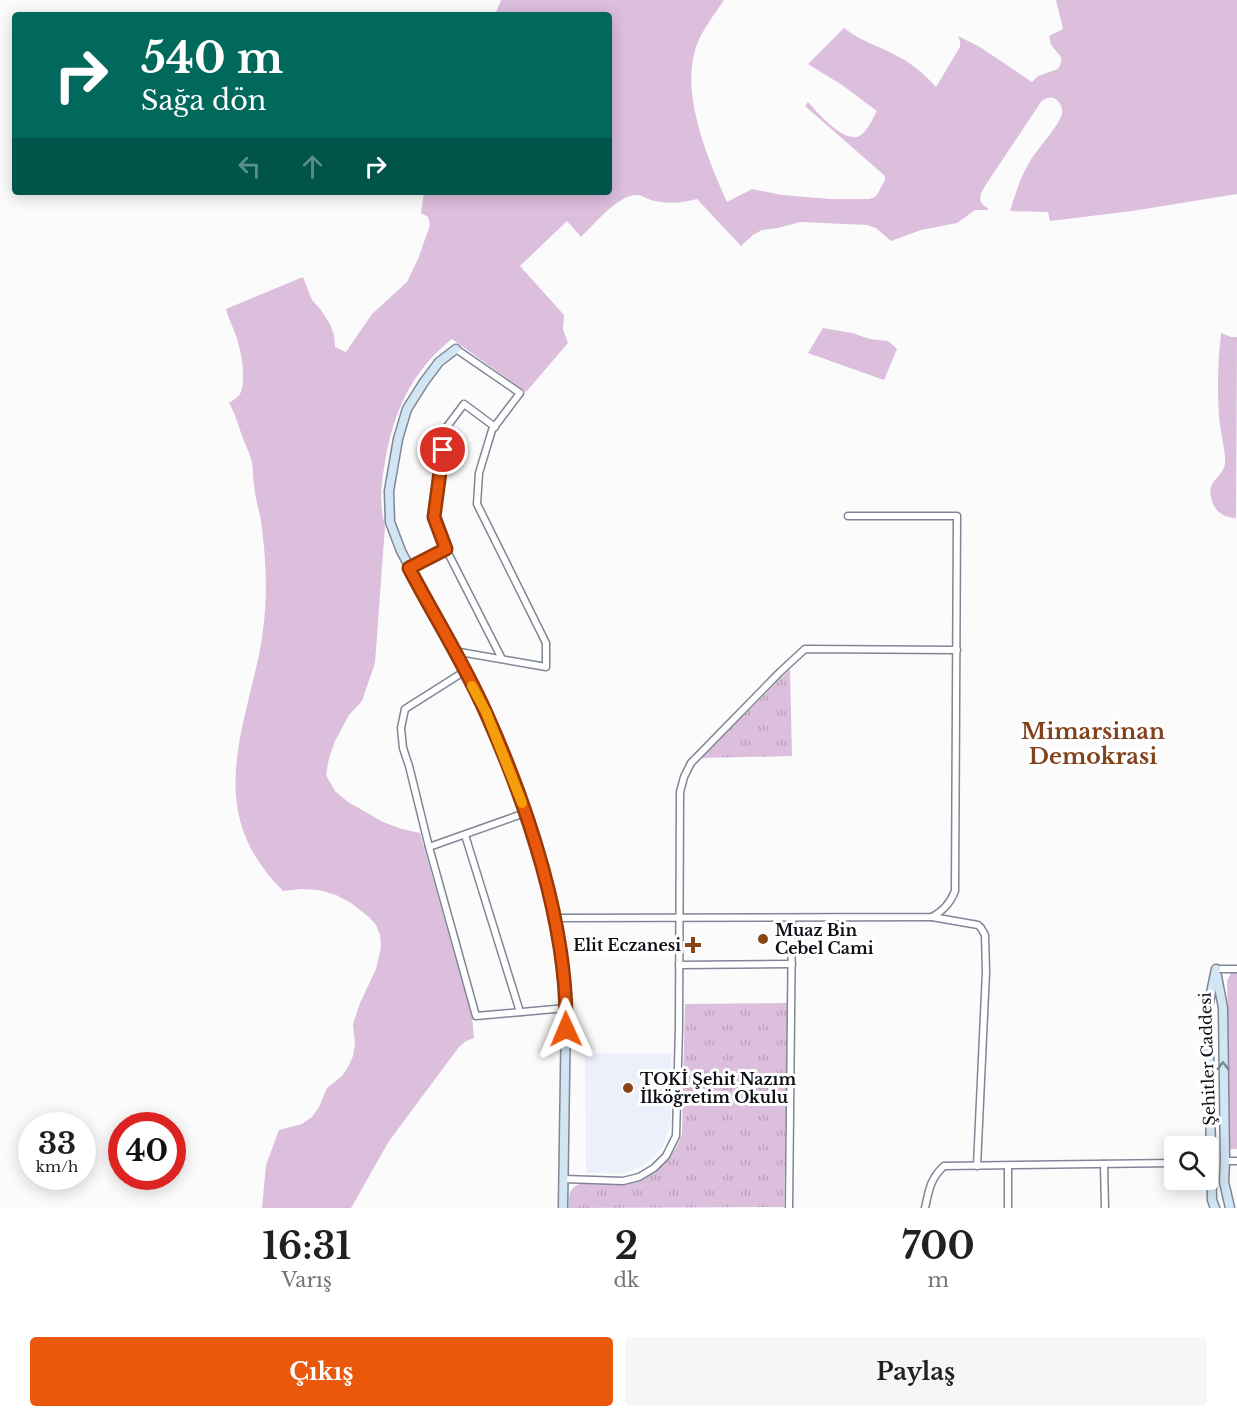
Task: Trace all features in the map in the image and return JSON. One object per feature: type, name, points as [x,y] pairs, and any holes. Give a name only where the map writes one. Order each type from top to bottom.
[{"type":"street","points":[[454,651],[546,667],[546,643],[477,504],[479,473],[492,430],[520,393],[456,349],[440,362],[407,409],[398,439],[389,491],[390,522],[400,551],[486,712],[525,813],[543,869],[560,943],[566,1008],[563,1208]]},
{"type":"street","points":[[495,427],[464,404],[446,428],[434,517],[446,549],[502,659]]},
{"type":"street","points":[[848,516],[957,516],[955,891],[943,911],[932,917]]},
{"type":"street","points":[[409,568],[446,549]]},
{"type":"street","points":[[564,1179],[623,1181],[639,1177],[654,1168],[666,1156],[676,1136],[680,792],[691,763],[805,649],[957,650]]},
{"type":"street","points":[[465,671],[405,709],[401,728],[403,748],[476,1016],[566,1008]]},
{"type":"street","points":[[429,847],[525,813]]},
{"type":"street","points":[[465,835],[520,1012]]},
{"type":"street","points":[[554,918],[932,917],[978,925],[985,935],[986,972],[977,1166]]},
{"type":"street","points":[[789,1208],[792,918]]},
{"type":"street","points":[[679,965],[792,964]]},
{"type":"street","points":[[1216,969],[1237,969]]},
{"type":"street","name":"Şehitler Caddesi","points":[[1216,969],[1223,1008],[1224,1182],[1230,1208]]},
{"type":"street","name":"Şehitler Caddesi","points":[[1210,1136],[1208,1007],[1216,969]]},
{"type":"street","points":[[1225,1161],[1237,1161]]},
{"type":"street","points":[[925,1208],[934,1175],[944,1166],[1164,1163]]},
{"type":"street","points":[[1104,1164],[1105,1208]]},
{"type":"street","points":[[1008,1166],[1008,1208]]},
{"type":"street","name":"Şehitler Caddesi","points":[[1211,1190],[1215,1208]]},
{"type":"shaded area","name":"TOKİ Şehit Nazım İlköğretim Okulu","points":[[585,1053],[671,1053],[671,1123],[663,1146],[652,1159],[641,1167],[625,1173],[586,1173]]},
{"type":"green space","points":[[501,0],[724,0],[696,47],[691,85],[698,126],[727,202],[752,189],[782,195],[830,199],[869,199],[878,193],[885,176],[805,106],[808,102],[840,132],[855,137],[866,130],[877,111],[808,64],[844,28],[909,63],[936,87],[960,47],[958,36],[980,47],[1032,82],[1038,76],[1058,69],[1060,65],[1061,58],[1051,45],[1049,36],[1063,29],[1056,0],[1237,0],[1237,194],[1132,211],[1050,221],[1048,212],[1010,211],[1018,187],[1032,158],[1061,118],[1060,104],[1055,99],[1048,98],[1041,102],[983,189],[980,201],[988,210],[975,210],[957,223],[921,230],[891,241],[876,228],[867,225],[800,222],[762,230],[741,246],[697,199],[671,203],[655,201],[639,195],[629,196],[614,205],[581,237],[567,221],[520,266],[564,315],[563,329],[568,343],[526,392],[452,339],[438,351],[426,364],[406,394],[393,426],[382,486],[381,502],[385,526],[375,663],[362,701],[349,715],[335,741],[326,775],[335,791],[348,802],[383,822],[420,833],[472,1017],[474,1038],[459,1047],[389,1141],[351,1208],[262,1208],[266,1165],[279,1130],[302,1124],[312,1117],[327,1088],[342,1076],[348,1067],[355,1044],[353,1024],[376,969],[381,947],[376,925],[351,903],[319,890],[283,891],[251,849],[242,828],[235,784],[237,760],[240,736],[262,640],[266,576],[263,535],[252,462],[229,403],[240,394],[243,373],[238,342],[226,309],[303,277],[312,300],[330,324],[335,347],[346,352],[372,314],[407,282],[430,225],[428,217],[421,213],[424,195],[612,195],[612,12],[496,12]]},
{"type":"green space","points":[[823,328],[888,341],[897,349],[884,380],[808,353]]},
{"type":"green space","points":[[1221,333],[1237,337],[1236,518],[1224,516],[1218,511],[1213,505],[1210,494],[1225,463],[1218,396]]},
{"type":"green space","points":[[790,669],[792,756],[701,758]]},
{"type":"green space","points":[[1237,966],[1237,1149],[1230,1149],[1227,981]]},
{"type":"green space","points":[[788,1003],[784,1207],[569,1208],[570,1192],[574,1187],[583,1183],[627,1184],[640,1180],[656,1171],[669,1158],[679,1142],[682,1134],[685,1004]]},
{"type":"slow traffic","points":[[472,686],[486,712],[522,803]]},
{"type":"place","name":"Muaz Bin Cebel Cami","points":[[763,939]]},
{"type":"place","name":"Elit Eczanesi","points":[[693,945]]},
{"type":"place","name":"TOKİ Şehit Nazım İlköğretim Okulu","points":[[628,1088]]},
{"type":"district","name":"Mimarsinan Demokrasi","points":[[1093,744]]},
{"type":"route","points":[[443,450],[434,517],[446,549],[409,568],[486,712],[520,797],[543,869],[560,943],[566,1029]]}]
